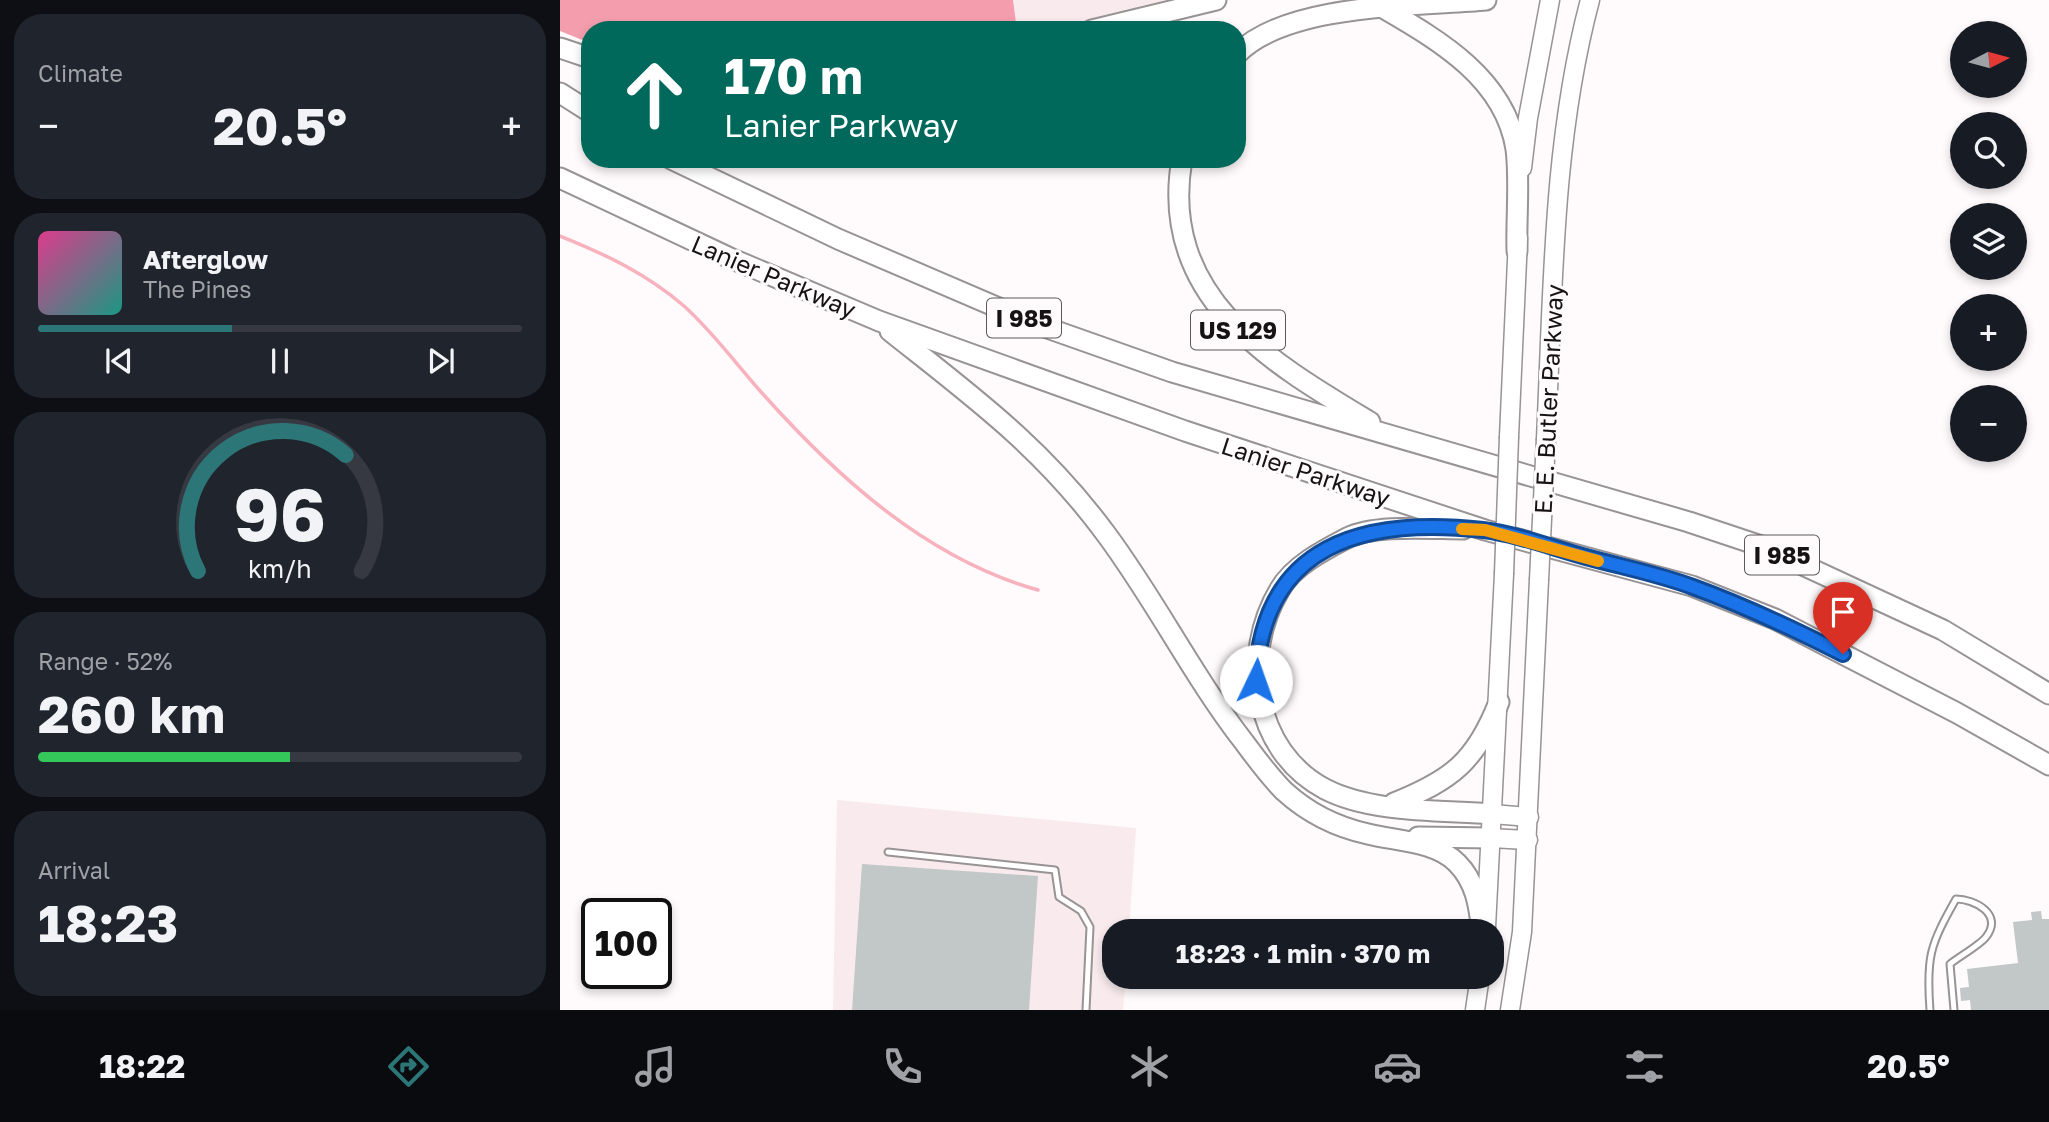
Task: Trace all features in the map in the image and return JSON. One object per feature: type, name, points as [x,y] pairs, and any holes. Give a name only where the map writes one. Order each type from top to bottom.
[{"type":"highway","points":[[1129,21],[1216,0]]},
{"type":"highway","points":[[1246,48],[1286,24],[1336,12],[1486,0]]},
{"type":"highway","name":"E. E. Butler Parkway","points":[[1485,919],[1499,702],[1517,251],[1528,118],[1550,0]]},
{"type":"highway","name":"E. E. Butler Parkway","points":[[1510,1010],[1522,932],[1528,840],[1562,140],[1569,85],[1590,0]]},
{"type":"highway","points":[[1385,9],[1449,49],[1491,90],[1505,117],[1516,149],[1517,251]]},
{"type":"highway","points":[[560,48],[581,55]]},
{"type":"highway","points":[[560,93],[581,106]]},
{"type":"highway","name":"I 985","points":[[690,168],[838,239],[1036,324],[1172,372],[1689,522],[1764,547],[1943,630],[2049,694]]},
{"type":"highway","name":"US 129","points":[[1180,168],[1182,226],[1192,262],[1208,294],[1229,323],[1289,374],[1392,435]]},
{"type":"highway","name":"Lanier Parkway","points":[[560,178],[730,258],[879,321],[1185,431],[1485,530],[1692,586],[1775,619],[1957,713],[2049,765]]},
{"type":"highway","points":[[879,321],[1002,419],[1031,445],[1071,491],[1128,565],[1211,700],[1282,789],[1331,823],[1437,849],[1456,861],[1468,877],[1478,899],[1482,919]]},
{"type":"highway","points":[[1485,530],[1425,528],[1350,536],[1307,561],[1287,580],[1269,612],[1257,649],[1256,681],[1263,711],[1282,751],[1306,778],[1324,788],[1363,802],[1529,817]]},
{"type":"highway","points":[[1390,805],[1430,789],[1468,761],[1482,742],[1499,702]]},
{"type":"highway","points":[[1385,838],[1528,840]]},
{"type":"highway","points":[[1475,1010],[1478,989]]},
{"type":"lane","points":[[888,852],[1055,870],[1059,897],[1081,911],[1090,927],[1086,1010]]},
{"type":"lane","points":[[1930,1010],[1926,967],[1938,930],[1956,899],[1972,899],[1986,908],[1991,922],[1986,937],[1950,964],[1955,1010]]},
{"type":"shaded area","points":[[560,0],[1013,0],[1016,21],[581,21],[581,39],[560,31]]},
{"type":"shaded area","points":[[1013,0],[1172,0],[1084,21],[1016,21]]},
{"type":"shaded area","points":[[837,800],[1136,828],[1130,919],[1102,919],[1102,989],[1125,989],[1123,1010],[833,1010]]},
{"type":"building","points":[[862,864],[1038,876],[1029,1010],[852,1010]]},
{"type":"building","points":[[2041,911],[2042,919],[2049,919],[2049,1010],[1971,1010],[1970,1000],[1961,1001],[1960,988],[1969,987],[1967,969],[2018,963],[2013,922],[2032,920],[2031,912]]},
{"type":"waterway","points":[[560,236],[625,266],[684,306],[821,455],[886,511],[959,558],[997,576],[1038,590]]},
{"type":"slow traffic","points":[[1462,529],[1485,530],[1598,561]]},
{"type":"route","points":[[1256,681],[1257,649],[1269,612],[1280,588],[1307,561],[1350,536],[1425,528],[1485,530],[1692,586],[1775,619],[1843,654]]}]
